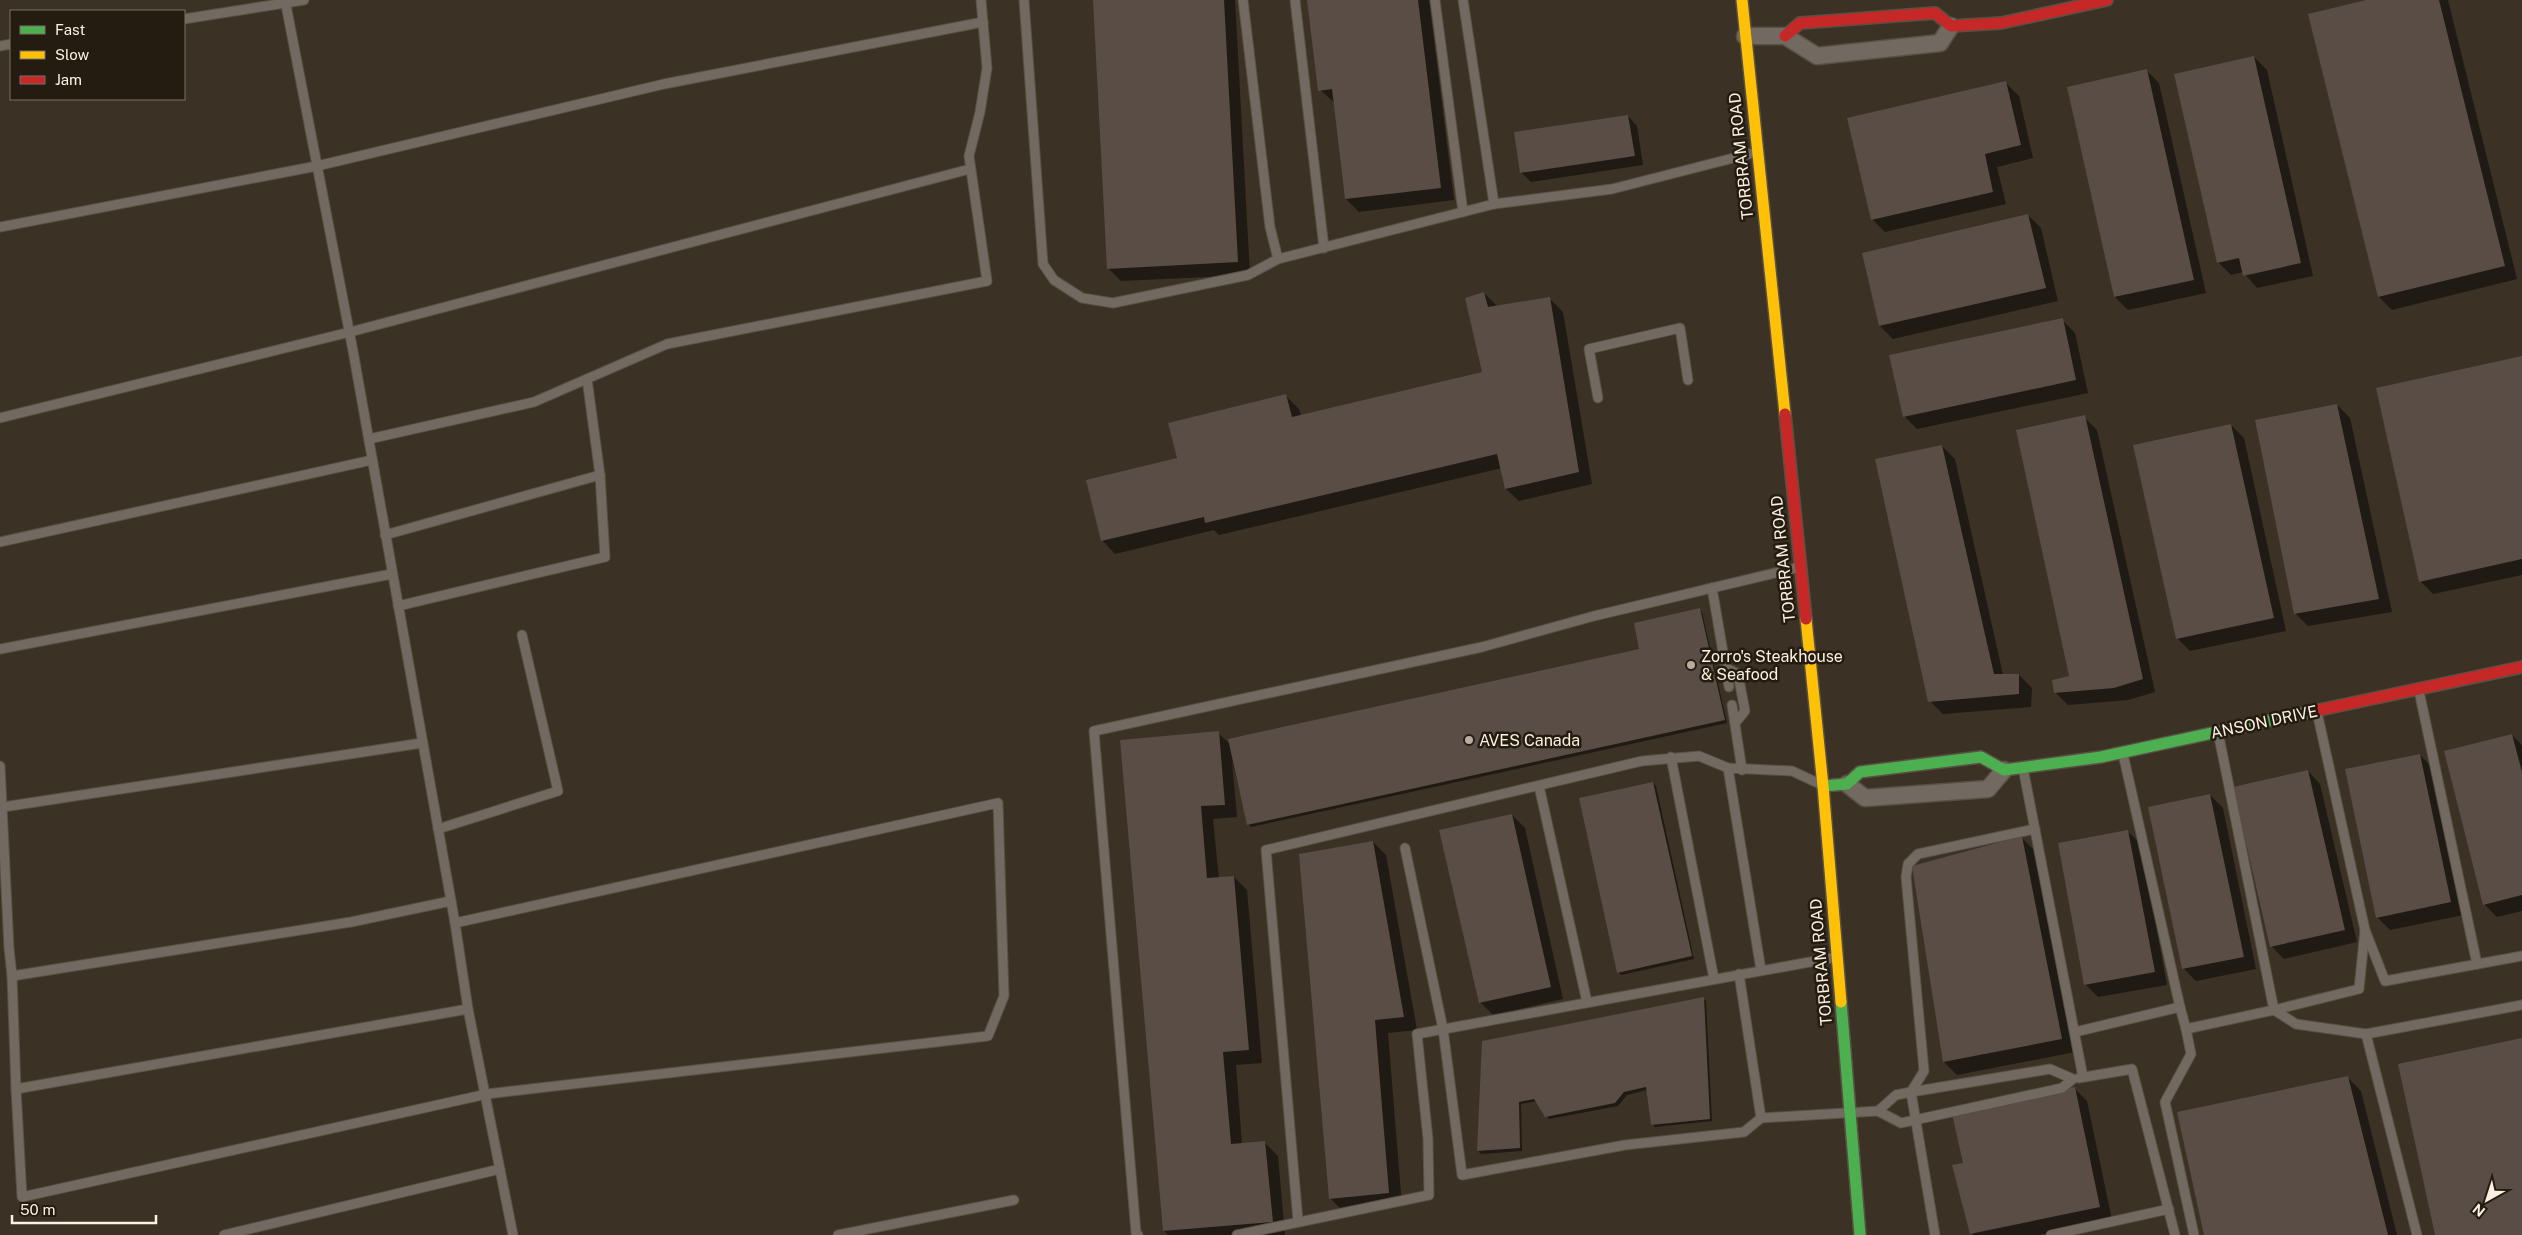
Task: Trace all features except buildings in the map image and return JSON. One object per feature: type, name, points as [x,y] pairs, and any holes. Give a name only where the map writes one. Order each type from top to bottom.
[{"type":"main road","name":"TORBRAM ROAD","points":[[1742,0],[1823,786],[1860,1235]]},
{"type":"main road","points":[[1785,36],[1800,23],[1935,13],[1951,26],[2001,23],[2107,0]]},
{"type":"main road","name":"ANSON DRIVE","points":[[2004,770],[2122,752],[2520,667]]},
{"type":"main road","points":[[1823,786],[1847,784],[1860,772],[1981,757],[2004,770]]},
{"type":"street","points":[[1745,36],[1785,36],[1817,56],[1940,43],[1951,26]]},
{"type":"street","points":[[1847,784],[1865,798],[1988,790],[2004,770]]},
{"type":"lane","points":[[185,19],[304,0]]},
{"type":"lane","points":[[369,439],[534,402],[668,344],[987,281],[968,156],[980,112],[987,68],[981,0]]},
{"type":"lane","points":[[1024,0],[1043,264],[1054,280],[1082,298],[1113,303],[1248,275],[1278,259],[1494,204],[1612,189],[1757,152]]},
{"type":"lane","points":[[1243,0],[1270,227],[1278,259]]},
{"type":"lane","points":[[1295,0],[1324,248]]},
{"type":"lane","points":[[1435,0],[1463,212]]},
{"type":"lane","points":[[1463,0],[1494,204]]},
{"type":"lane","points":[[285,2],[350,332],[455,923],[468,1009],[487,1094],[513,1235]]},
{"type":"lane","points":[[0,227],[317,166],[664,84],[983,22]]},
{"type":"lane","points":[[0,418],[350,332],[970,169]]},
{"type":"lane","points":[[1598,398],[1588,349],[1680,328],[1688,380]]},
{"type":"lane","points":[[398,606],[605,557],[600,475],[587,379]]},
{"type":"lane","points":[[0,542],[372,460]]},
{"type":"lane","points":[[385,535],[600,475]]},
{"type":"lane","points":[[1138,1235],[1136,1233],[1094,731],[1482,647],[1594,616],[1800,568]]},
{"type":"lane","points":[[0,649],[392,574]]},
{"type":"lane","points":[[1712,588],[1729,688]]},
{"type":"lane","points":[[438,829],[558,791],[522,634]]},
{"type":"lane","points":[[2520,667],[2522,680]]},
{"type":"lane","points":[[1726,668],[1738,674],[1745,711],[1735,724]]},
{"type":"lane","points":[[2418,689],[2477,964]]},
{"type":"lane","points":[[1732,705],[1742,770]]},
{"type":"lane","points":[[2317,711],[2365,930],[2385,981],[2522,956]]},
{"type":"lane","points":[[2218,732],[2274,1010],[2296,1024],[2366,1034],[2522,1005]]},
{"type":"lane","points":[[3,807],[422,743]]},
{"type":"lane","points":[[2122,752],[2191,1054],[2165,1102],[2194,1235]]},
{"type":"lane","points":[[1298,1221],[1266,850],[1642,761],[1672,757],[1698,756],[1728,768],[1742,770],[1792,771],[1823,786]]},
{"type":"lane","points":[[1672,757],[1714,979]]},
{"type":"lane","points":[[0,766],[22,1197],[487,1094],[988,1036],[1004,996],[998,803],[455,923]]},
{"type":"lane","points":[[2023,767],[2083,1077]]},
{"type":"lane","points":[[1728,768],[1761,970]]},
{"type":"lane","points":[[1539,786],[1587,1002]]},
{"type":"lane","points":[[1935,1235],[1911,1092],[1924,1071],[1906,877],[1908,864],[1918,854],[2035,829]]},
{"type":"lane","points":[[1405,848],[1443,1029],[1462,1175],[1625,1145],[1744,1132],[1760,1118],[1878,1111],[1901,1123],[2062,1088],[2073,1079],[2132,1070],[2175,1235]]},
{"type":"lane","points":[[12,976],[351,922],[451,901]]},
{"type":"lane","points":[[2186,1029],[2359,989],[2365,930]]},
{"type":"lane","points":[[1237,1235],[1429,1195],[1428,1139],[1417,1034],[1837,957]]},
{"type":"lane","points":[[1739,974],[1760,1118]]},
{"type":"lane","points":[[2075,1032],[2180,1007]]},
{"type":"lane","points":[[16,1089],[468,1009]]},
{"type":"lane","points":[[2366,1034],[2417,1235]]},
{"type":"lane","points":[[1878,1111],[1896,1095],[2050,1069],[2073,1079]]},
{"type":"lane","points":[[224,1235],[500,1169]]},
{"type":"lane","points":[[838,1235],[1014,1200]]},
{"type":"lane","points":[[2051,1235],[2169,1209]]},
{"type":"traffic: fast","points":[[1823,786],[1847,784],[1860,772],[1981,757],[2004,770],[2101,757],[2319,710]]},
{"type":"traffic: fast","points":[[1841,1002],[1860,1235]]},
{"type":"traffic: slow","points":[[1742,0],[1785,414]]},
{"type":"traffic: slow","points":[[1806,619],[1823,786],[1841,1002]]},
{"type":"traffic: jam","points":[[1785,36],[1800,23],[1935,13],[1951,26],[2001,23],[2107,0]]},
{"type":"traffic: jam","points":[[1785,414],[1806,619]]},
{"type":"traffic: jam","points":[[2319,710],[2522,667]]},
{"type":"place","name":"Zorro's Steakhouse & Seafood","points":[[1691,665]]},
{"type":"place","name":"AVES Canada","points":[[1469,740]]}]
